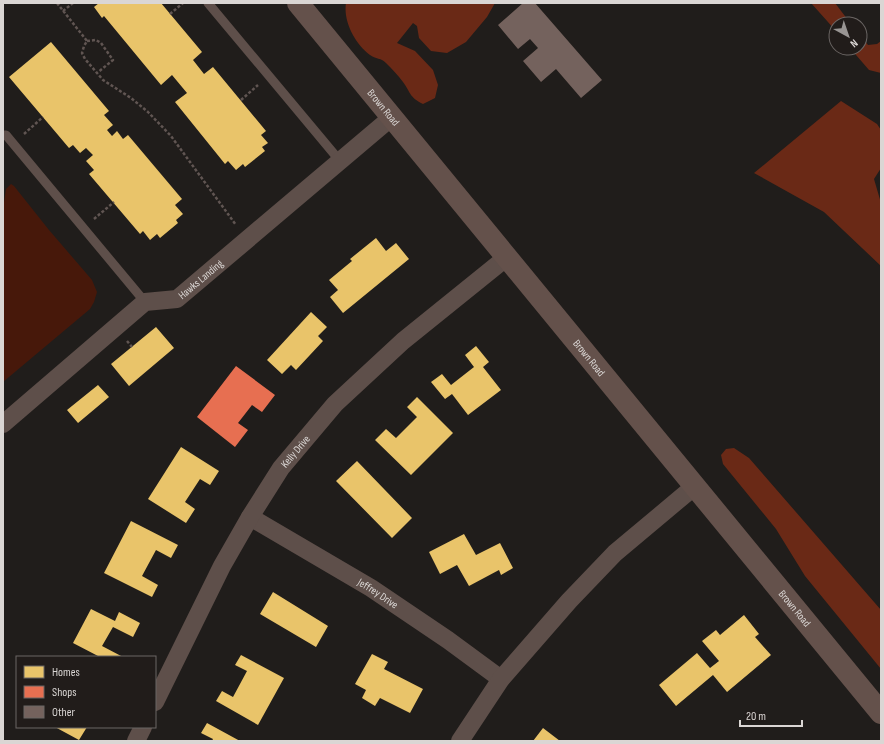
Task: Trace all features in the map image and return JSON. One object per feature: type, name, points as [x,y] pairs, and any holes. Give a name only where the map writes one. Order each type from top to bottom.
[{"type":"street","name":"Brown Road","points":[[298,3],[881,712]]},
{"type":"street","name":"Hawks Landing","points":[[145,302],[177,299],[392,117]]},
{"type":"street","name":"Kelly Drive","points":[[156,700],[222,566],[281,468],[335,404],[403,341],[507,257]]},
{"type":"street","points":[[3,424],[145,302]]},
{"type":"street","points":[[460,741],[501,679],[569,601],[615,553],[695,486]]},
{"type":"street","name":"Jeffrey Drive","points":[[250,518],[371,588],[448,640],[501,679]]},
{"type":"street","points":[[136,741],[142,728]]},
{"type":"lane","points":[[208,3],[340,161]]},
{"type":"lane","points":[[3,135],[6,135],[145,302]]},
{"type":"path","points":[[63,11],[73,3]]},
{"type":"path","points":[[170,14],[183,3]]},
{"type":"path","points":[[57,4],[87,41]]},
{"type":"path","points":[[87,41],[96,40],[114,60],[97,73]]},
{"type":"path","points":[[87,41],[82,53],[97,73],[103,80],[131,98],[148,112],[171,136],[191,162],[228,216],[248,239]]},
{"type":"path","points":[[240,100],[269,76]]},
{"type":"path","points":[[12,143],[43,118]]},
{"type":"path","points":[[84,228],[114,202]]},
{"type":"shaded area","points":[[346,3],[495,3],[487,17],[466,42],[447,53],[431,51],[419,38],[417,26],[413,23],[397,43],[415,51],[433,70],[438,85],[435,98],[423,104],[413,97],[401,79],[384,61],[370,55],[360,45],[351,32],[348,24],[346,17]]},
{"type":"shaded area","points":[[811,3],[835,3],[845,16],[828,16],[828,22]]},
{"type":"shaded area","points":[[881,41],[881,73],[869,70],[857,56],[868,56],[868,45],[877,44]]},
{"type":"shaded area","points":[[841,101],[877,124],[881,130],[881,168],[874,179],[881,203],[881,266],[824,212],[754,173]]},
{"type":"shaded area","points":[[11,184],[92,280],[97,292],[90,309],[3,382],[3,209],[6,189]]},
{"type":"shaded area","points":[[734,448],[749,458],[881,610],[881,669],[805,576],[776,529],[723,464],[721,455],[726,449]]},
{"type":"building: Homes","points":[[99,3],[161,3],[202,52],[193,60],[204,74],[213,67],[266,131],[261,135],[268,143],[262,147],[265,151],[245,167],[243,164],[236,170],[228,161],[225,164],[175,102],[187,93],[172,75],[161,85],[104,16],[102,18],[94,7]]},
{"type":"building: Homes","points":[[51,42],[109,111],[104,115],[113,125],[107,130],[112,136],[117,131],[123,139],[128,135],[182,199],[175,205],[183,214],[176,220],[178,223],[160,238],[157,234],[150,240],[143,231],[140,234],[89,174],[94,170],[86,161],[93,155],[86,148],[80,153],[73,145],[69,148],[9,77]]},
{"type":"building: Homes","points":[[376,238],[386,251],[396,243],[409,259],[343,313],[330,297],[338,290],[329,280],[352,261],[350,259]]},
{"type":"building: Homes","points":[[311,312],[327,327],[318,336],[323,341],[296,370],[291,365],[282,374],[267,360]]},
{"type":"building: Homes","points":[[156,327],[174,348],[129,386],[111,364]]},
{"type":"building: Homes","points":[[476,346],[489,362],[483,367],[501,390],[468,415],[452,394],[445,399],[431,382],[442,374],[451,385],[474,367],[465,355]]},
{"type":"building: Homes","points":[[98,385],[109,397],[78,423],[67,410]]},
{"type":"building: Homes","points":[[417,397],[453,433],[411,475],[375,440],[386,429],[396,438],[417,417],[407,407]]},
{"type":"building: Homes","points":[[181,447],[219,471],[210,485],[200,479],[185,502],[195,509],[186,523],[148,499]]},
{"type":"building: Homes","points":[[357,461],[412,518],[392,538],[336,481]]},
{"type":"building: Homes","points":[[131,521],[178,545],[171,558],[156,550],[142,576],[158,585],[152,597],[104,573]]},
{"type":"building: Homes","points":[[464,534],[476,555],[500,543],[513,568],[501,575],[499,570],[469,586],[457,565],[440,574],[429,552]]},
{"type":"building: Homes","points":[[273,592],[328,626],[316,647],[260,614]]},
{"type":"building: Homes","points":[[91,609],[115,621],[119,612],[140,623],[133,637],[113,627],[102,646],[121,656],[98,656],[73,643]]},
{"type":"building: Homes","points":[[744,615],[759,634],[755,637],[771,655],[727,692],[713,675],[676,706],[659,685],[697,653],[710,668],[719,661],[702,641],[716,630],[720,635]]},
{"type":"building: Homes","points":[[372,654],[388,662],[384,669],[423,689],[410,713],[380,698],[375,706],[362,698],[366,690],[355,684]]},
{"type":"building: Homes","points":[[241,655],[284,678],[258,725],[216,701],[222,691],[233,697],[247,671],[235,665]]},
{"type":"building: Homes","points":[[207,723],[240,741],[212,741],[213,739],[201,733]]},
{"type":"building: Homes","points":[[57,728],[86,728],[79,740]]},
{"type":"building: Homes","points":[[543,728],[560,741],[533,741]]},
{"type":"building: Shops","points":[[236,366],[275,395],[262,412],[252,405],[238,423],[248,430],[235,447],[197,417]]},
{"type":"building: Other","points":[[523,3],[535,3],[602,80],[581,98],[556,69],[541,82],[523,61],[538,48],[530,39],[518,49],[498,25]]}]
